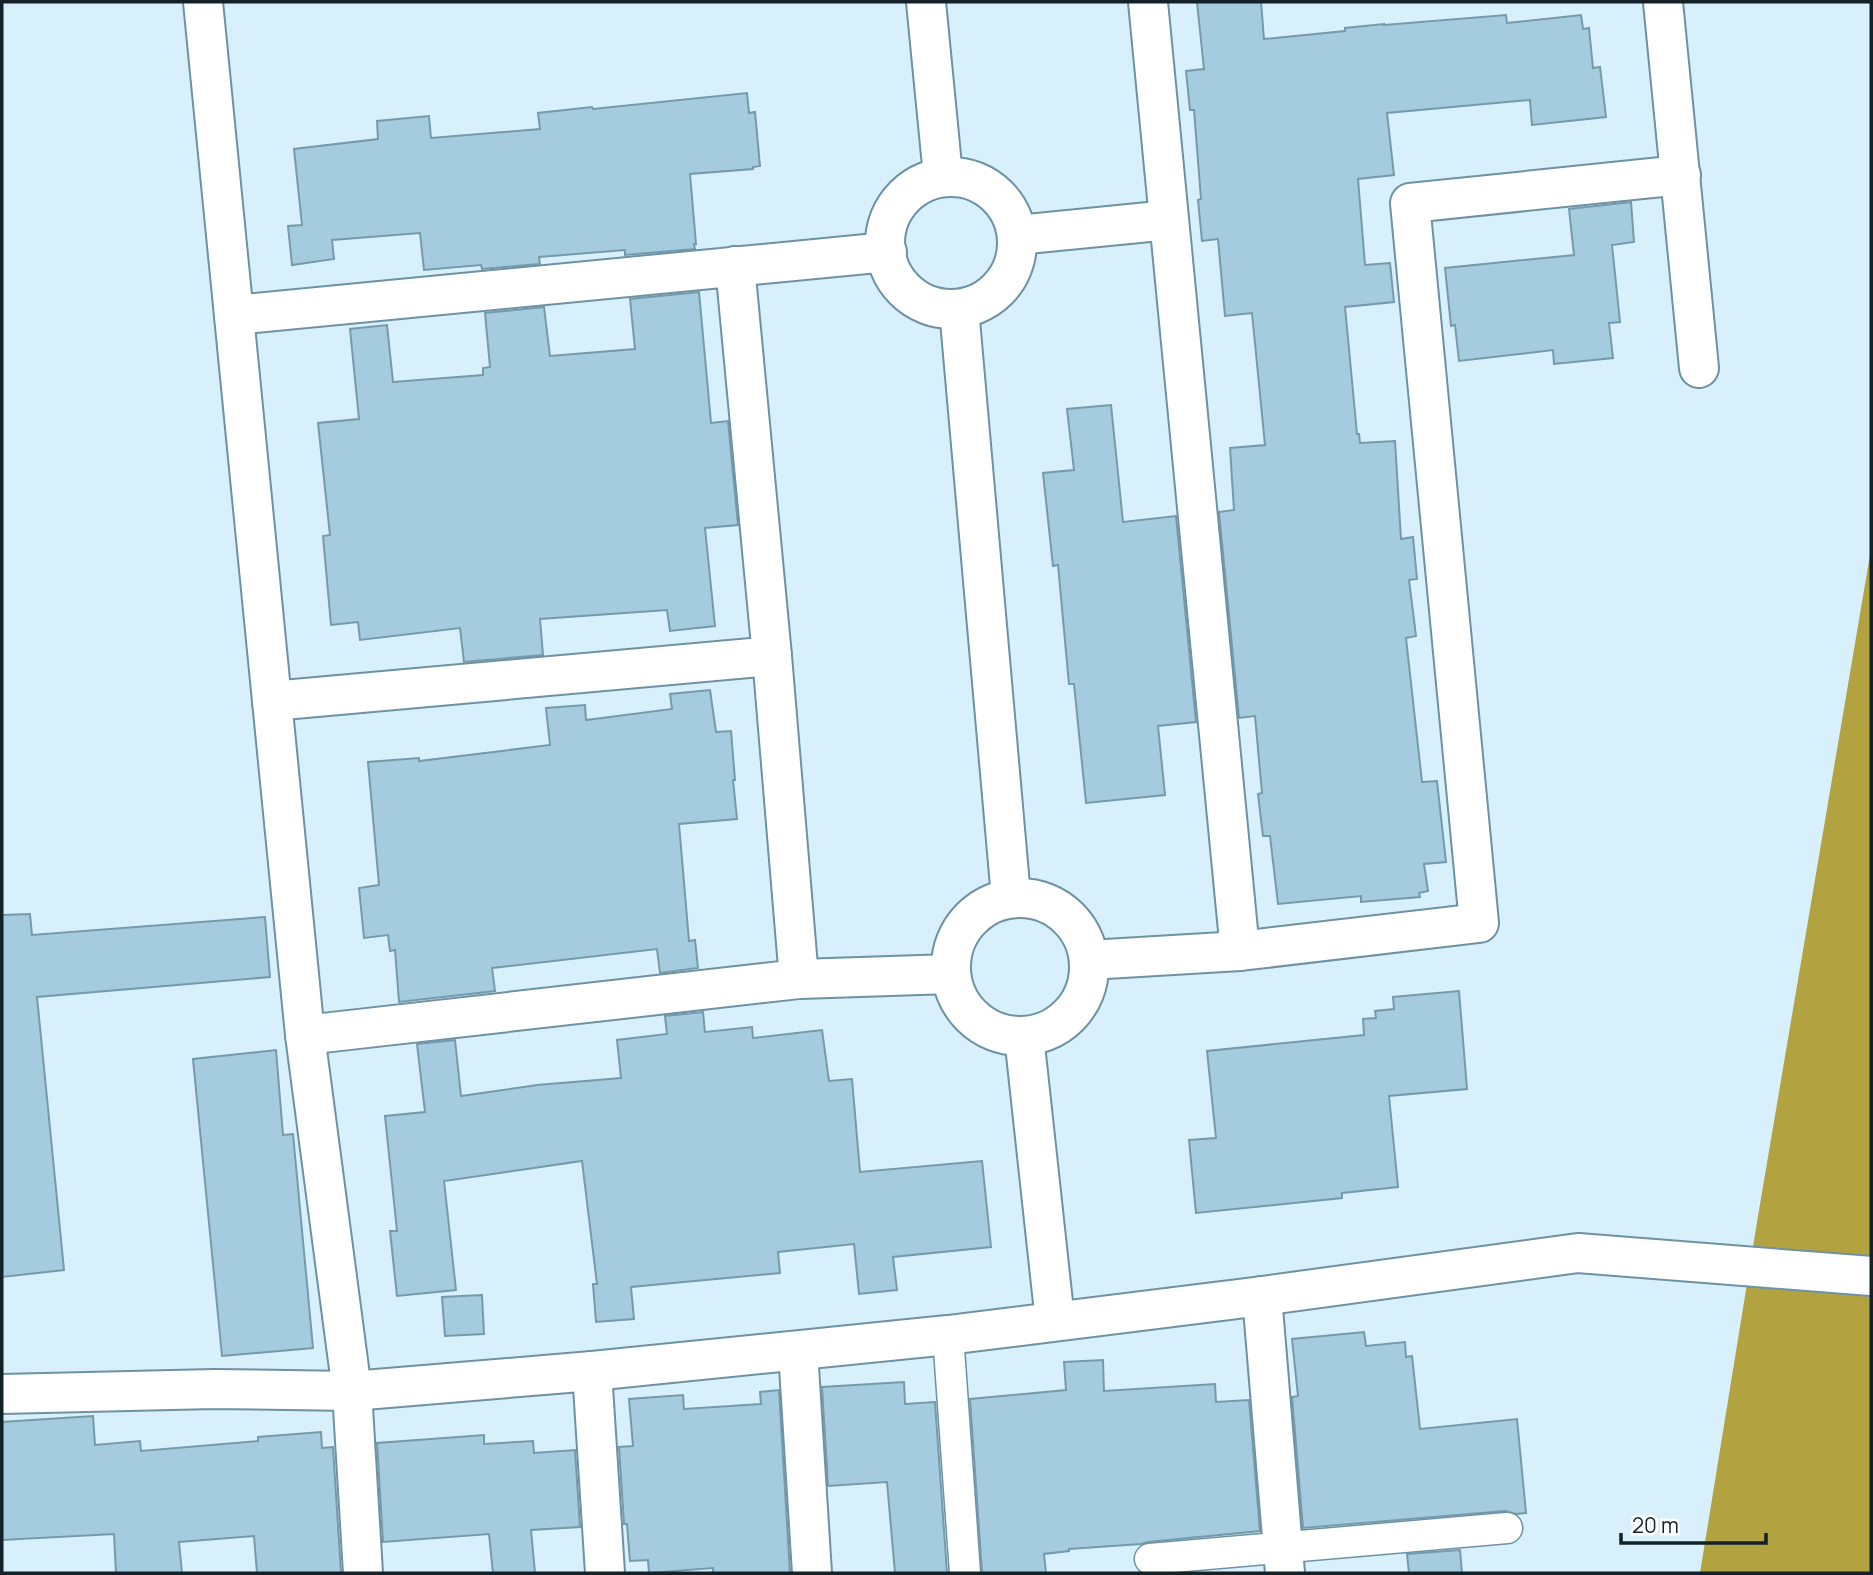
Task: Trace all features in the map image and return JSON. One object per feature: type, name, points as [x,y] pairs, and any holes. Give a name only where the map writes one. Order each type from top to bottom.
[{"type":"street","points":[[203,2],[305,1035],[352,1391],[363,1573]]},
{"type":"street","points":[[926,2],[943,176]]},
{"type":"street","points":[[1148,2],[1240,951]]},
{"type":"street","points":[[1663,2],[1699,368]]},
{"type":"street","points":[[1089,960],[1240,951],[1479,923],[1410,203],[1681,175]]},
{"type":"street","points":[[943,176],[963,177],[983,185],[1000,198],[1012,215],[1017,235],[1016,256],[1009,276],[996,292],[978,304],[958,309],[936,307],[915,298],[898,282],[887,262],[886,239],[890,217],[903,197],[921,183],[943,176]]},
{"type":"street","points":[[1017,235],[1169,220]]},
{"type":"street","points":[[234,315],[887,252]]},
{"type":"street","points":[[735,266],[799,979]]},
{"type":"street","points":[[958,309],[1011,897]]},
{"type":"street","points":[[272,701],[772,656]]},
{"type":"street","points":[[1011,897],[1033,898],[1054,906],[1071,920],[1083,938],[1089,960],[1088,982],[1079,1003],[1065,1020],[1046,1031],[1024,1036],[1000,1034],[979,1023],[962,1006],[952,985],[950,961],[956,938],[969,918],[988,904],[1011,897]]},
{"type":"street","points":[[305,1035],[799,979],[951,974]]},
{"type":"street","points":[[1024,1036],[1055,1321]]},
{"type":"street","points":[[2,1394],[214,1389],[352,1391],[592,1371],[948,1335],[1578,1253],[1871,1276]]},
{"type":"street","points":[[1262,1296],[1284,1560]]},
{"type":"street","points":[[798,1350],[812,1573]]},
{"type":"street","points":[[592,1371],[605,1573]]},
{"type":"lane","points":[[948,1335],[965,1573]]},
{"type":"lane","points":[[1150,1559],[1284,1560],[1507,1528]]},
{"type":"shaded area","points":[[1871,549],[1871,1573],[1700,1573],[1758,1216]]},
{"type":"building","points":[[1197,2],[1261,2],[1264,39],[1345,31],[1345,28],[1384,24],[1506,15],[1507,23],[1581,15],[1583,29],[1589,28],[1593,68],[1600,67],[1606,117],[1532,125],[1530,100],[1387,113],[1394,175],[1358,179],[1365,265],[1390,263],[1394,302],[1345,307],[1357,434],[1360,443],[1395,441],[1401,539],[1413,537],[1417,579],[1409,580],[1416,636],[1406,638],[1422,782],[1437,781],[1446,862],[1424,864],[1428,891],[1419,893],[1420,897],[1361,902],[1361,896],[1278,904],[1270,836],[1263,836],[1258,794],[1262,793],[1255,716],[1239,718],[1219,512],[1234,510],[1230,448],[1265,445],[1252,313],[1225,316],[1218,239],[1202,241],[1194,110],[1190,110],[1186,71],[1204,69]]},
{"type":"building","points":[[747,93],[749,113],[755,112],[760,166],[753,169],[690,174],[695,249],[625,255],[625,250],[539,257],[540,264],[424,270],[420,233],[332,240],[334,259],[292,265],[288,226],[302,225],[294,149],[378,139],[377,121],[429,116],[431,138],[540,129],[538,113]]},
{"type":"building","points":[[1631,202],[1634,242],[1612,245],[1620,322],[1609,323],[1613,358],[1554,364],[1553,350],[1459,361],[1455,325],[1451,326],[1445,268],[1574,255],[1569,209]]},
{"type":"building","points":[[699,292],[711,423],[728,421],[738,525],[705,528],[715,626],[670,631],[667,610],[540,619],[543,655],[464,662],[460,628],[360,640],[358,622],[331,625],[323,536],[330,535],[318,423],[359,419],[350,329],[387,325],[393,382],[483,375],[483,368],[490,367],[485,313],[544,307],[550,356],[635,349],[630,299]]},
{"type":"building","points":[[1111,405],[1123,522],[1176,516],[1196,722],[1158,726],[1165,795],[1086,803],[1074,684],[1069,684],[1058,565],[1053,566],[1043,473],[1074,470],[1067,409]]},
{"type":"building","points":[[710,690],[716,732],[731,731],[737,819],[679,824],[689,941],[695,940],[698,968],[660,973],[657,949],[492,968],[495,991],[399,1002],[395,950],[390,951],[388,935],[364,938],[359,888],[379,885],[368,762],[419,758],[419,761],[550,745],[546,708],[585,705],[586,720],[672,709],[670,694]]},
{"type":"building","points":[[30,914],[32,935],[265,917],[270,977],[37,997],[64,1270],[2,1277],[2,915]]},
{"type":"building","points":[[1459,991],[1467,1089],[1389,1096],[1398,1187],[1342,1193],[1342,1198],[1196,1213],[1189,1140],[1216,1138],[1207,1051],[1364,1035],[1363,1019],[1376,1018],[1375,1011],[1394,1009],[1393,997]]},
{"type":"building","points":[[703,1012],[705,1032],[752,1027],[753,1038],[822,1030],[829,1081],[852,1079],[860,1172],[982,1161],[991,1247],[893,1257],[897,1290],[859,1294],[854,1244],[778,1252],[780,1273],[631,1287],[634,1319],[596,1322],[593,1284],[597,1284],[582,1161],[444,1181],[456,1290],[397,1296],[390,1231],[397,1231],[385,1116],[425,1112],[417,1044],[455,1040],[461,1096],[537,1085],[621,1078],[617,1040],[667,1034],[665,1016]]},
{"type":"building","points":[[276,1050],[283,1135],[293,1134],[313,1348],[222,1356],[193,1059]]},
{"type":"building","points":[[482,1295],[484,1334],[445,1336],[442,1297]]},
{"type":"building","points":[[1364,1332],[1366,1346],[1405,1342],[1406,1357],[1412,1356],[1420,1429],[1517,1419],[1526,1513],[1505,1511],[1303,1528],[1292,1397],[1298,1396],[1292,1339]]},
{"type":"building","points":[[1103,1360],[1104,1391],[1215,1384],[1216,1402],[1249,1400],[1260,1531],[1069,1549],[1044,1554],[1046,1573],[982,1573],[970,1399],[1066,1390],[1064,1362]]},
{"type":"building","points":[[904,1382],[905,1404],[935,1402],[947,1573],[895,1573],[887,1482],[828,1486],[822,1387]]},
{"type":"building","points":[[779,1390],[790,1573],[713,1573],[713,1568],[649,1573],[648,1560],[630,1561],[627,1524],[624,1524],[619,1447],[633,1446],[629,1399],[683,1395],[684,1409],[761,1404],[760,1392]]},
{"type":"building","points":[[93,1416],[95,1445],[140,1441],[141,1451],[258,1441],[258,1437],[321,1432],[322,1448],[333,1447],[341,1573],[257,1573],[254,1536],[179,1542],[182,1573],[116,1573],[114,1534],[2,1540],[2,1422]]},
{"type":"building","points":[[484,1435],[484,1444],[533,1441],[534,1453],[575,1450],[580,1527],[531,1530],[535,1573],[493,1573],[489,1534],[383,1542],[377,1443]]},
{"type":"building","points":[[1460,1550],[1462,1573],[1409,1573],[1407,1554]]}]
